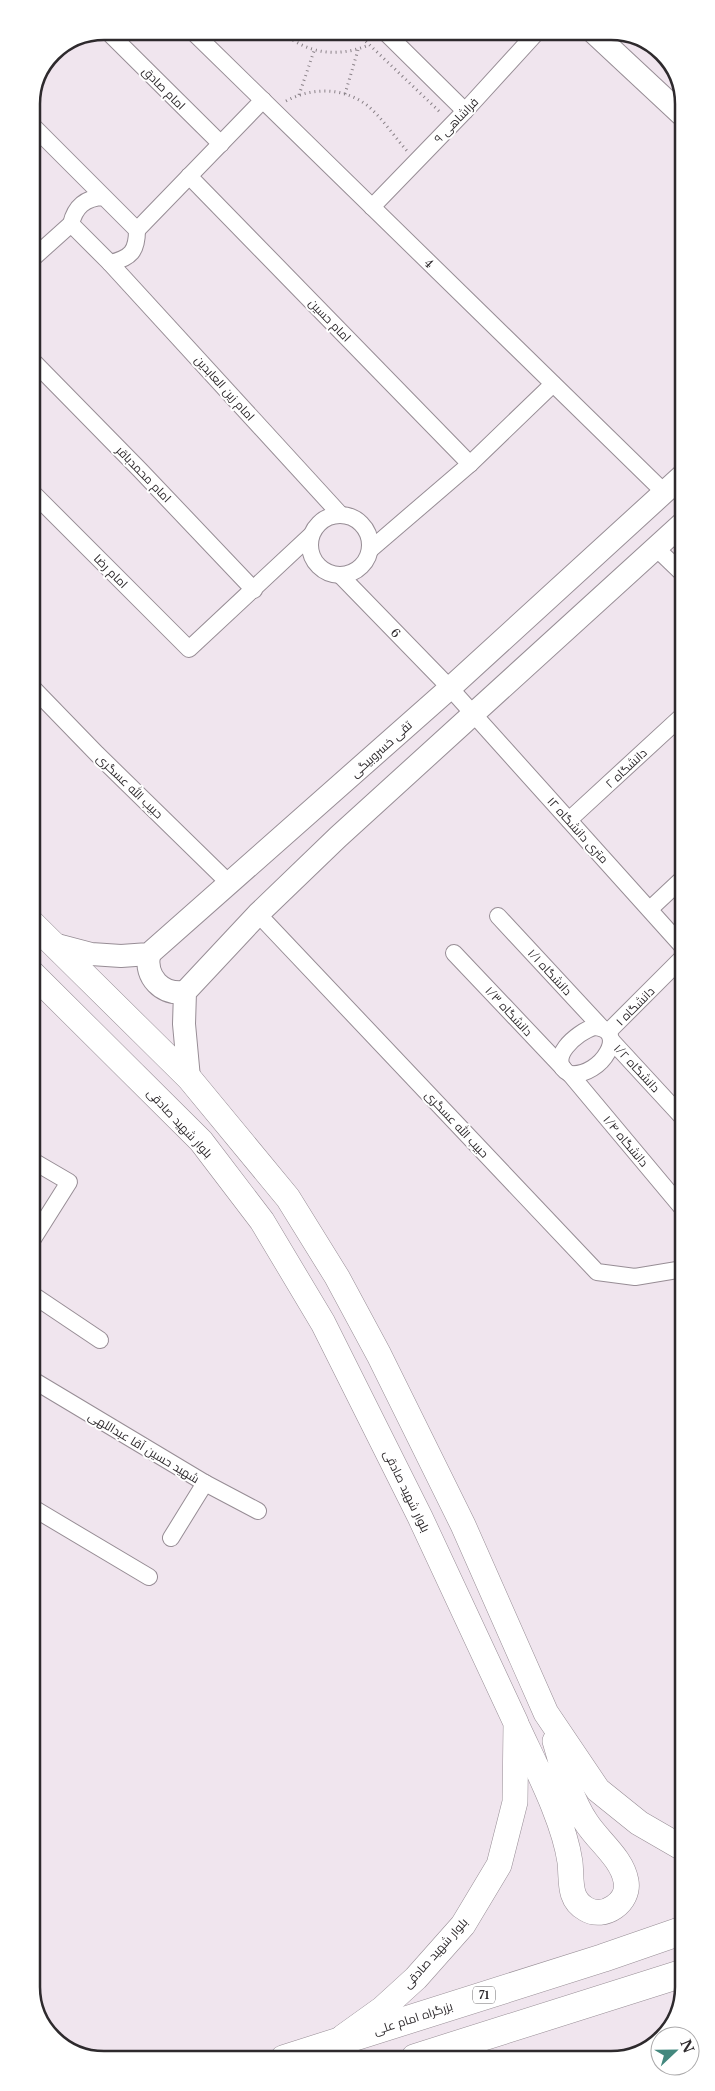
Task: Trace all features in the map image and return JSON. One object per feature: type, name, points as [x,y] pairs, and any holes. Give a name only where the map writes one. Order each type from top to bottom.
[{"type":"highway","name":"بزرگراه امام علی","points":[[310,2051],[603,1958],[675,1933]]},
{"type":"highway","points":[[437,2051],[675,1976]]},
{"type":"main road","points":[[602,40],[675,108]]},
{"type":"main road","name":"تقی خسروبیگی","points":[[149,954],[450,688],[675,482]]},
{"type":"main road","points":[[189,1078],[184,1024],[185,992],[258,914],[338,837],[675,530]]},
{"type":"main road","points":[[40,931],[189,1078],[288,1198],[337,1277],[379,1355],[463,1525],[546,1714],[573,1796],[586,1822],[622,1869],[627,1882],[626,1892],[620,1902],[611,1910],[591,1912],[579,1905],[571,1890],[570,1862],[561,1831],[543,1780],[516,1723]]},
{"type":"main road","points":[[53,944],[91,954],[121,956],[149,954],[149,970],[156,984],[170,992],[185,992]]},
{"type":"main road","name":"بلوار شهید صادقی","points":[[40,981],[201,1141],[262,1221],[328,1332],[420,1517],[516,1723],[515,1802],[499,1865],[462,1925],[416,1978],[382,2009],[335,2043]]},
{"type":"main road","points":[[546,1714],[598,1790],[639,1823],[675,1844]]},
{"type":"street","name":"امام صادق","points":[[116,40],[221,144]]},
{"type":"street","name":"4","points":[[203,40],[664,492]]},
{"type":"street","points":[[393,40],[465,111]]},
{"type":"street","name":"فراشاهی ۹","points":[[372,207],[465,111],[530,40]]},
{"type":"street","points":[[70,224],[110,263],[132,253],[137,242],[137,230],[263,100]]},
{"type":"street","points":[[40,133],[137,230]]},
{"type":"street","name":"امام حسین","points":[[189,176],[470,464]]},
{"type":"street","points":[[40,252],[70,224],[73,214],[81,204],[93,198],[103,197]]},
{"type":"street","name":"امام زین العابدین","points":[[110,263],[340,513]]},
{"type":"street","name":"امام محمدباقر","points":[[40,368],[254,590]]},
{"type":"street","points":[[310,536],[311,555],[322,570],[341,576],[354,573],[364,565],[371,549],[470,464],[553,384]]},
{"type":"street","name":"امام رضا","points":[[40,500],[189,649],[254,590]]},
{"type":"street","points":[[254,590],[310,536],[321,520],[340,513],[356,518],[368,531],[371,549]]},
{"type":"street","points":[[656,548],[675,566]]},
{"type":"street","name":"6","points":[[341,576],[474,714]]},
{"type":"street","name":"حبیب الله عسگری","points":[[40,695],[97,754],[230,884]]},
{"type":"street","name":"۱۲ متری دانشگاه","points":[[474,714],[675,938]]},
{"type":"street","name":"دانشگاه ۲","points":[[569,820],[675,722]]},
{"type":"street","points":[[650,909],[675,886]]},
{"type":"street","name":"حبیب الله عسگری","points":[[258,914],[597,1272],[636,1277],[675,1270]]},
{"type":"street","name":"دانشگاه ۱/۱","points":[[498,916],[607,1033]]},
{"type":"street","name":"دانشگاه ۱/۳","points":[[454,953],[567,1072]]},
{"type":"street","name":"دانشگاه ۱","points":[[607,1033],[675,965]]},
{"type":"street","points":[[586,1029],[607,1033],[607,1055],[602,1062],[585,1072],[567,1072],[562,1062],[563,1052],[568,1042],[586,1029]]},
{"type":"street","name":"دانشگاه ۱/۲","points":[[607,1033],[675,1109]]},
{"type":"street","name":"دانشگاه ۱/۴","points":[[567,1072],[675,1200]]},
{"type":"street","points":[[40,1165],[69,1182],[40,1228]]},
{"type":"street","points":[[40,1300],[100,1340]]},
{"type":"street","name":"شهید حسین آقا عبداللهی","points":[[40,1384],[205,1483],[258,1511]]},
{"type":"street","points":[[171,1538],[205,1483]]},
{"type":"street","points":[[40,1512],[148,1577]]},
{"type":"path","points":[[293,40],[314,51],[333,53],[358,50],[369,45]]},
{"type":"path","points":[[364,40],[442,114],[436,120]]},
{"type":"path","points":[[345,94],[358,50]]},
{"type":"path","points":[[299,95],[314,51]]},
{"type":"path","points":[[283,103],[299,95],[320,91],[345,94],[368,106],[407,151]]},
{"type":"path","points":[[401,157],[413,144]]}]
